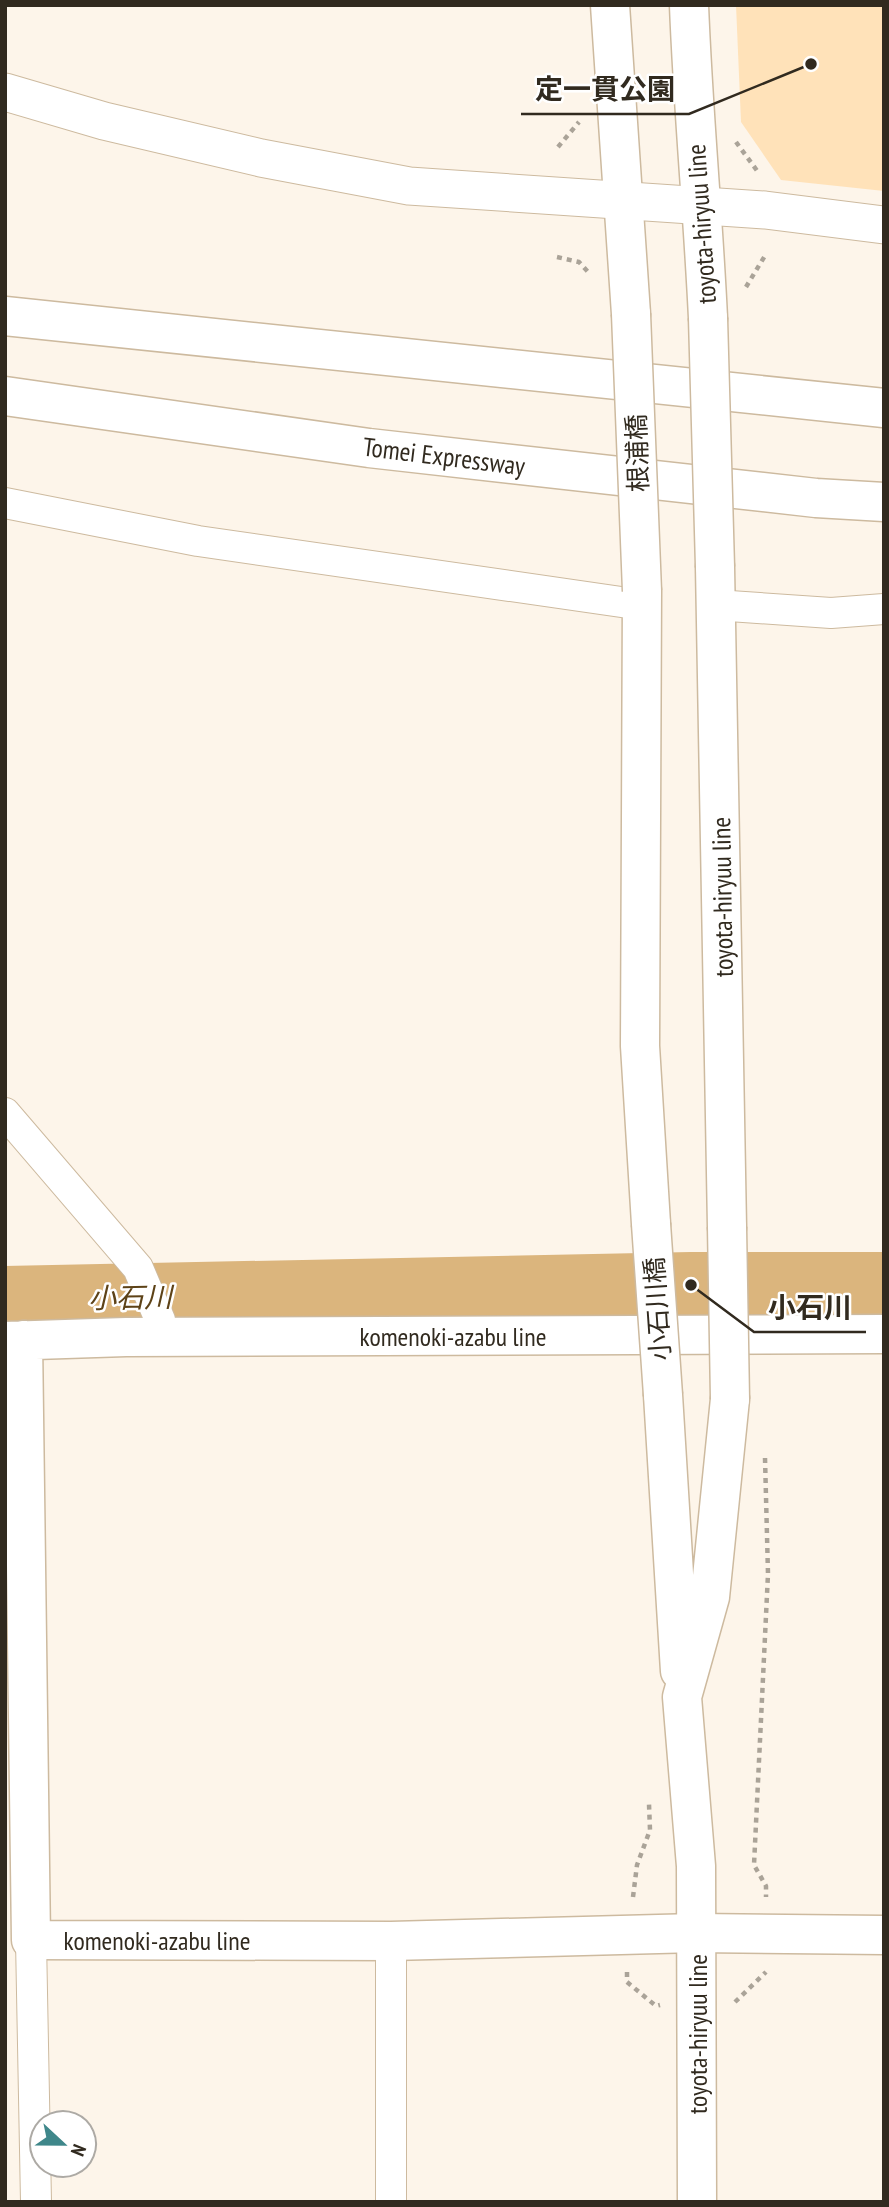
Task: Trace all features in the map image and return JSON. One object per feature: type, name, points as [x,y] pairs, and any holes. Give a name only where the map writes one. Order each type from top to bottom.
[{"type":"main road","points":[[610,5],[625,202]]},
{"type":"main road","name":"toyota-hiryuu line","points":[[682,1697],[710,1598],[730,1399],[715,605],[724,308],[703,206],[693,122],[689,5]]},
{"type":"main road","name":"根浦橋","points":[[625,202],[642,598]]},
{"type":"main road","points":[[5,316],[884,408]]},
{"type":"main road","name":"Tomei Expressway","points":[[5,396],[369,448],[803,497],[884,502]]},
{"type":"main road","name":"小石川橋","points":[[642,598],[640,1046],[663,1395]]},
{"type":"main road","name":"komenoki-azabu line","points":[[884,1334],[162,1329],[14,1340],[18,1949],[696,1933],[884,1935]]},
{"type":"main road","name":"toyota-hiryuu line","points":[[663,1395],[682,1697],[696,1866],[697,2202]]},
{"type":"street","points":[[5,92],[104,121],[248,155],[409,187],[703,206],[884,225]]},
{"type":"street","points":[[5,503],[198,541],[642,598]]},
{"type":"street","points":[[715,605],[831,612],[884,609]]},
{"type":"street","points":[[5,1113],[138,1268],[162,1329]]},
{"type":"street","points":[[391,1941],[391,2202]]},
{"type":"street","points":[[18,1949],[36,2202]]},
{"type":"path","points":[[724,308],[766,254]]},
{"type":"path","points":[[557,257],[579,262],[593,278]]},
{"type":"path","points":[[697,2002],[737,2002],[771,1967],[764,1934],[766,1886],[754,1865],[768,1574],[765,1453]]},
{"type":"shaded area","points":[[736,5],[884,5],[884,191],[781,180],[741,122]]},
{"type":"waterway","name":"小石川","points":[[5,1299],[691,1285],[884,1285]]},
{"type":"place","name":"定一貫公園","points":[[811,64]]},
{"type":"place","name":"小石川","points":[[691,1285]]}]
